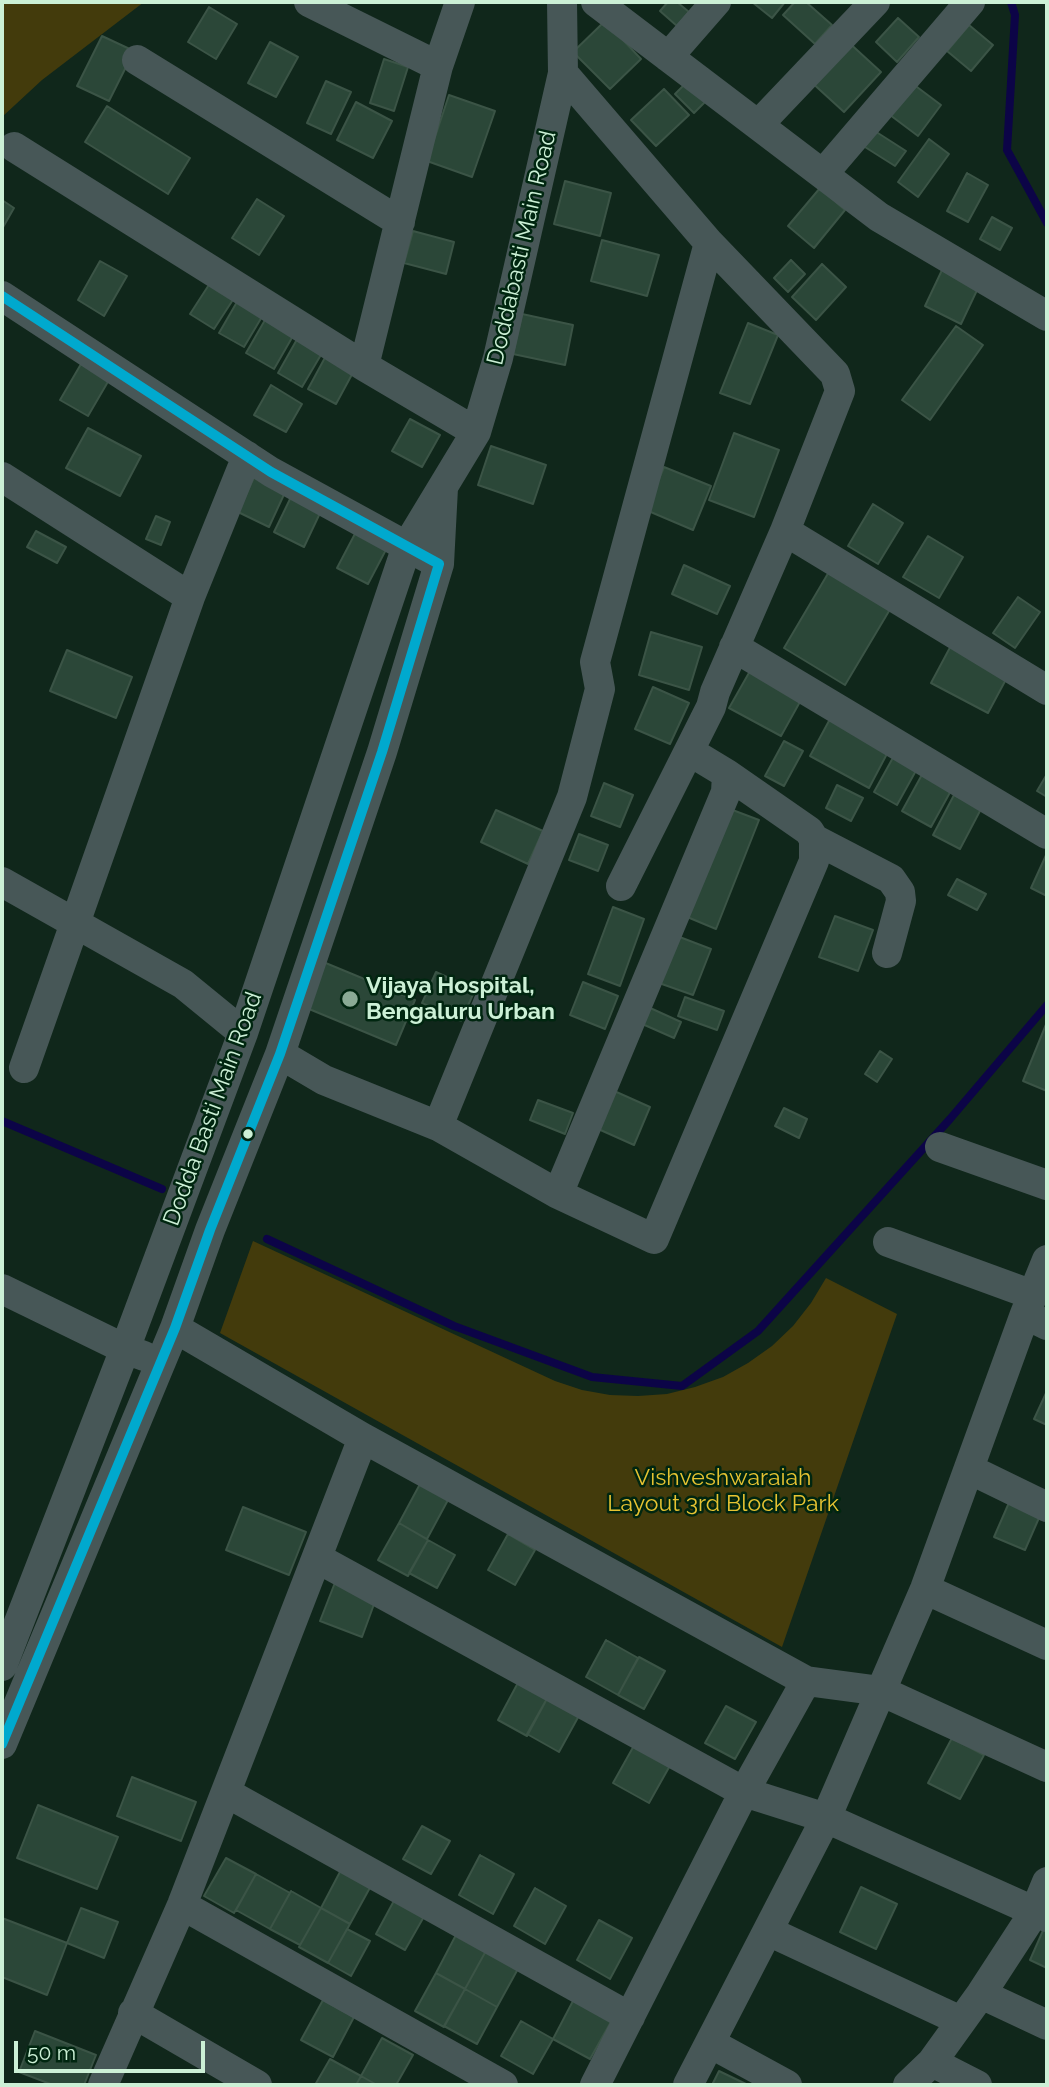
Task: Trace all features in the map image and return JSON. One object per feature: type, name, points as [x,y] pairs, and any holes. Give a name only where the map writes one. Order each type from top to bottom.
[{"type":"street","points":[[309,2],[438,66]]},
{"type":"street","points":[[364,366],[438,66],[460,2]]},
{"type":"street","name":"Doddabasti Main Road","points":[[444,484],[476,432],[498,358],[563,73],[562,2]]},
{"type":"street","points":[[596,2],[879,217],[1047,316]]},
{"type":"street","points":[[668,57],[716,2]]},
{"type":"street","points":[[758,125],[875,2]]},
{"type":"street","points":[[823,174],[970,2]]},
{"type":"street","points":[[136,60],[400,222]]},
{"type":"street","points":[[563,73],[709,243],[835,374],[841,391],[711,707],[621,886]]},
{"type":"street","points":[[14,147],[364,366],[476,432]]},
{"type":"street","points":[[438,1126],[572,797],[600,689],[595,662],[709,243]]},
{"type":"street","points":[[2,296],[271,472],[439,564]]},
{"type":"street","points":[[24,1068],[190,597],[247,456]]},
{"type":"street","points":[[2,477],[190,597]]},
{"type":"street","name":"Dodda Basti Main Road","points":[[2,1666],[125,1349],[243,1033],[407,546],[444,484]]},
{"type":"street","name":"Dodda Basti Main Road","points":[[2,1744],[175,1328],[210,1230],[280,1054],[382,752],[439,564],[444,484]]},
{"type":"street","points":[[785,531],[1047,690]]},
{"type":"street","points":[[734,647],[1047,834]]},
{"type":"street","points":[[689,751],[809,831],[814,839],[891,879],[900,892],[901,901],[887,953]]},
{"type":"street","points":[[558,1194],[726,792],[727,774]]},
{"type":"street","points":[[280,1054],[324,1080],[438,1126],[558,1194],[654,1239],[814,861],[814,839]]},
{"type":"street","points":[[2,882],[183,984],[243,1033]]},
{"type":"street","points":[[940,1147],[1047,1185]]},
{"type":"street","points":[[888,1242],[1035,1311]]},
{"type":"street","points":[[688,2085],[825,1818],[881,1691],[925,1589],[969,1469],[1035,1311],[1047,1260]]},
{"type":"street","points":[[2,1289],[125,1349],[160,1362]]},
{"type":"street","points":[[175,1328],[363,1438],[806,1681],[881,1691],[1047,1767]]},
{"type":"street","points":[[103,2085],[182,1905],[363,1438]]},
{"type":"street","points":[[969,1469],[1047,1507]]},
{"type":"street","points":[[317,1558],[744,1791],[825,1818],[1041,1914]]},
{"type":"street","points":[[925,1589],[1047,1644]]},
{"type":"street","points":[[595,2085],[744,1791],[806,1681]]},
{"type":"street","points":[[227,1793],[630,2017]]},
{"type":"street","points":[[908,2085],[932,2062],[1041,1914],[1047,1882]]},
{"type":"street","points":[[182,1905],[503,2085]]},
{"type":"street","points":[[768,1931],[961,2021]]},
{"type":"street","points":[[981,1994],[1047,2025]]},
{"type":"street","points":[[134,2013],[257,2085]]},
{"type":"street","points":[[710,2043],[787,2085]]},
{"type":"street","points":[[932,2062],[977,2085]]},
{"type":"green space","points":[[2,2],[144,2],[42,80],[2,117]]},
{"type":"green space","name":"Vishveshwaraiah Layout 3rd Block Park","points":[[253,1241],[555,1381],[610,1395],[667,1394],[723,1377],[772,1346],[793,1326],[826,1278],[897,1314],[782,1647],[220,1333]]},
{"type":"building","points":[[668,2],[677,2],[689,12],[677,26],[660,11]]},
{"type":"building","points":[[752,2],[785,2],[772,18]]},
{"type":"building","points":[[795,2],[806,2],[832,25],[815,44],[783,15]]},
{"type":"building","points":[[209,7],[237,24],[216,59],[188,42]]},
{"type":"building","points":[[898,18],[919,37],[897,62],[876,42]]},
{"type":"building","points":[[605,21],[641,59],[610,89],[573,52]]},
{"type":"building","points":[[969,25],[993,45],[971,71],[947,51]]},
{"type":"building","points":[[102,36],[134,51],[109,101],[77,86]]},
{"type":"building","points":[[845,39],[881,72],[844,112],[809,80]]},
{"type":"building","points":[[270,42],[298,57],[276,97],[248,83]]},
{"type":"building","points":[[384,59],[408,67],[394,111],[370,103]]},
{"type":"building","points":[[905,78],[941,105],[918,136],[882,109]]},
{"type":"building","points":[[326,81],[351,92],[331,134],[307,123]]},
{"type":"building","points":[[688,81],[707,100],[694,113],[675,94]]},
{"type":"building","points":[[664,89],[689,115],[656,146],[631,120]]},
{"type":"building","points":[[449,95],[495,111],[472,177],[427,161]]},
{"type":"building","points":[[356,102],[392,121],[373,158],[337,140]]},
{"type":"building","points":[[107,106],[190,158],[168,194],[85,142]]},
{"type":"building","points":[[867,126],[906,151],[895,166],[857,142]]},
{"type":"building","points":[[929,139],[949,154],[918,197],[898,182]]},
{"type":"building","points":[[967,173],[988,185],[968,222],[947,211]]},
{"type":"building","points":[[565,181],[611,193],[600,236],[554,224]]},
{"type":"building","points":[[820,188],[845,210],[814,248],[788,226]]},
{"type":"building","points":[[257,199],[284,216],[259,255],[232,238]]},
{"type":"building","points":[[2,200],[14,208],[2,229]]},
{"type":"building","points":[[992,217],[1012,228],[1000,250],[980,239]]},
{"type":"building","points":[[413,231],[454,242],[446,274],[404,263]]},
{"type":"building","points":[[602,240],[659,255],[647,296],[591,281]]},
{"type":"building","points":[[791,260],[805,274],[788,292],[774,278]]},
{"type":"building","points":[[100,261],[127,276],[104,316],[78,300]]},
{"type":"building","points":[[822,264],[846,287],[816,320],[792,297]]},
{"type":"building","points":[[943,268],[979,286],[961,324],[925,306]]},
{"type":"building","points":[[214,277],[238,292],[214,329],[190,314]]},
{"type":"building","points":[[241,295],[266,310],[244,347],[219,333]]},
{"type":"building","points":[[269,313],[297,329],[274,369],[246,353]]},
{"type":"building","points":[[522,314],[573,325],[565,365],[513,354]]},
{"type":"building","points":[[748,323],[778,335],[750,404],[720,393]]},
{"type":"building","points":[[956,326],[983,345],[930,420],[902,400]]},
{"type":"building","points":[[300,334],[325,348],[302,387],[278,373]]},
{"type":"building","points":[[328,352],[356,367],[336,404],[308,389]]},
{"type":"building","points":[[81,364],[109,380],[88,416],[60,400]]},
{"type":"building","points":[[271,385],[302,404],[286,432],[254,415]]},
{"type":"building","points":[[410,419],[440,435],[422,467],[392,451]]},
{"type":"building","points":[[88,428],[141,456],[120,496],[66,468]]},
{"type":"building","points":[[734,433],[779,450],[754,517],[709,500]]},
{"type":"building","points":[[491,446],[546,465],[533,504],[478,485]]},
{"type":"building","points":[[664,467],[711,486],[693,530],[646,510]]},
{"type":"building","points":[[256,473],[287,488],[269,527],[238,512]]},
{"type":"building","points":[[291,497],[321,511],[304,547],[274,532]]},
{"type":"building","points":[[873,504],[903,523],[878,564],[848,546]]},
{"type":"building","points":[[156,516],[170,522],[161,545],[146,539]]},
{"type":"building","points":[[358,528],[389,544],[368,584],[337,568]]},
{"type":"building","points":[[36,531],[66,547],[57,563],[27,547]]},
{"type":"building","points":[[928,536],[963,557],[939,598],[903,577]]},
{"type":"building","points":[[684,565],[730,586],[717,614],[672,594]]},
{"type":"building","points":[[833,565],[895,601],[845,685],[784,648]]},
{"type":"building","points":[[1018,597],[1040,612],[1015,648],[993,633]]},
{"type":"building","points":[[651,632],[702,647],[689,690],[639,675]]},
{"type":"building","points":[[954,640],[1011,670],[988,713],[931,683]]},
{"type":"building","points":[[67,650],[132,677],[116,718],[50,691]]},
{"type":"building","points":[[750,671],[801,700],[781,736],[729,708]]},
{"type":"building","points":[[653,687],[689,703],[670,744],[635,729]]},
{"type":"building","points":[[830,719],[889,750],[869,788],[810,756]]},
{"type":"building","points":[[784,741],[803,751],[784,786],[765,776]]},
{"type":"building","points":[[895,754],[918,767],[897,805],[874,792]]},
{"type":"building","points":[[924,771],[953,787],[931,827],[902,811]]},
{"type":"building","points":[[1047,774],[1047,797],[1037,791]]},
{"type":"building","points":[[604,783],[633,795],[620,827],[591,816]]},
{"type":"building","points":[[837,785],[863,798],[851,821],[826,808]]},
{"type":"building","points":[[954,795],[981,809],[960,849],[933,835]]},
{"type":"building","points":[[722,806],[759,820],[716,929],[680,914]]},
{"type":"building","points":[[496,810],[543,831],[528,864],[481,842]]},
{"type":"building","points":[[579,834],[608,845],[598,871],[569,860]]},
{"type":"building","points":[[1047,853],[1047,896],[1031,888]]},
{"type":"building","points":[[957,879],[986,894],[977,910],[948,895]]},
{"type":"building","points":[[613,907],[644,919],[620,986],[588,974]]},
{"type":"building","points":[[835,916],[873,930],[858,971],[819,957]]},
{"type":"building","points":[[677,936],[711,949],[693,995],[659,983]]},
{"type":"building","points":[[316,959],[415,1000],[396,1045],[297,1004]]},
{"type":"building","points":[[436,972],[475,990],[461,1021],[422,1003]]},
{"type":"building","points":[[583,982],[618,996],[605,1029],[570,1015]]},
{"type":"building","points":[[685,997],[724,1011],[717,1030],[678,1016]]},
{"type":"building","points":[[648,1007],[681,1022],[674,1038],[640,1023]]},
{"type":"building","points":[[1047,1022],[1047,1091],[1023,1081]]},
{"type":"building","points":[[880,1051],[892,1059],[877,1082],[865,1074]]},
{"type":"building","points":[[612,1090],[650,1107],[634,1145],[596,1128]]},
{"type":"building","points":[[538,1100],[573,1113],[565,1134],[530,1120]]},
{"type":"building","points":[[784,1108],[807,1119],[799,1138],[775,1126]]},
{"type":"building","points":[[1047,1391],[1047,1425],[1034,1419]]},
{"type":"building","points":[[420,1484],[448,1500],[427,1539],[399,1523]]},
{"type":"building","points":[[1011,1498],[1042,1511],[1025,1550],[994,1537]]},
{"type":"building","points":[[243,1507],[306,1532],[289,1575],[226,1550]]},
{"type":"building","points":[[399,1523],[428,1540],[408,1576],[378,1560]]},
{"type":"building","points":[[508,1534],[535,1550],[515,1585],[488,1570]]},
{"type":"building","points":[[428,1540],[455,1555],[437,1588],[409,1573]]},
{"type":"building","points":[[336,1580],[377,1596],[362,1637],[320,1621]]},
{"type":"building","points":[[606,1640],[638,1658],[618,1695],[586,1677]]},
{"type":"building","points":[[639,1657],[665,1671],[644,1709],[618,1695]]},
{"type":"building","points":[[520,1679],[549,1695],[527,1736],[498,1720]]},
{"type":"building","points":[[549,1695],[581,1712],[559,1752],[527,1734]]},
{"type":"building","points":[[726,1706],[756,1722],[735,1759],[705,1743]]},
{"type":"building","points":[[952,1738],[984,1755],[960,1799],[928,1783]]},
{"type":"building","points":[[636,1742],[672,1762],[649,1803],[613,1783]]},
{"type":"building","points":[[132,1777],[196,1802],[181,1841],[117,1816]]},
{"type":"building","points":[[38,1805],[118,1837],[97,1889],[17,1858]]},
{"type":"building","points":[[422,1826],[450,1841],[431,1874],[403,1859]]},
{"type":"building","points":[[480,1855],[514,1874],[493,1914],[459,1895]]},
{"type":"building","points":[[226,1858],[256,1874],[234,1913],[204,1896]]},
{"type":"building","points":[[342,1868],[372,1884],[350,1924],[321,1908]]},
{"type":"building","points":[[256,1874],[290,1893],[270,1929],[236,1910]]},
{"type":"building","points":[[861,1887],[897,1904],[876,1949],[840,1932]]},
{"type":"building","points":[[535,1888],[566,1906],[545,1944],[514,1926]]},
{"type":"building","points":[[291,1891],[321,1908],[300,1945],[270,1929]]},
{"type":"building","points":[[396,1897],[426,1913],[405,1950],[376,1934]]},
{"type":"building","points":[[81,1908],[118,1922],[104,1958],[67,1943]]},
{"type":"building","points":[[321,1908],[350,1924],[328,1963],[299,1947]]},
{"type":"building","points":[[2,1918],[67,1943],[47,1995],[2,1977]]},
{"type":"building","points":[[599,1920],[632,1938],[610,1979],[577,1960]]},
{"type":"building","points":[[1045,1926],[1047,1927],[1047,1968],[1030,1960]]},
{"type":"building","points":[[347,1929],[370,1941],[351,1976],[328,1963]]},
{"type":"building","points":[[457,1933],[487,1949],[465,1989],[436,1973]]},
{"type":"building","points":[[487,1949],[519,1967],[497,2007],[465,1989]]},
{"type":"building","points":[[436,1973],[465,1989],[444,2027],[415,2011]]},
{"type":"building","points":[[465,1989],[497,2007],[477,2044],[444,2026]]},
{"type":"building","points":[[574,1999],[612,2020],[590,2059],[553,2039]]},
{"type":"building","points":[[323,2000],[354,2017],[333,2057],[301,2040]]},
{"type":"building","points":[[521,2021],[553,2039],[533,2074],[501,2056]]},
{"type":"building","points":[[35,2031],[96,2055],[84,2085],[53,2085],[19,2072]]},
{"type":"building","points":[[382,2038],[413,2055],[396,2085],[377,2085],[361,2076]]},
{"type":"building","points":[[330,2059],[361,2076],[356,2085],[315,2085]]},
{"type":"building","points":[[719,2071],[748,2085],[712,2085]]},
{"type":"building","points":[[361,2076],[377,2085],[356,2085]]},
{"type":"waterway","points":[[1011,2],[1015,15],[1007,150],[1047,223]]},
{"type":"waterway","points":[[267,1239],[454,1326],[592,1377],[682,1386],[758,1331],[950,1119],[1047,1005]]},
{"type":"waterway","points":[[2,1121],[162,1189]]},
{"type":"transit line","points":[[2,296],[271,472],[439,564],[382,752],[280,1054],[210,1230],[175,1328],[2,1744]]},
{"type":"place","name":"Vijaya Hospital, Bengaluru Urban","points":[[350,999]]}]
